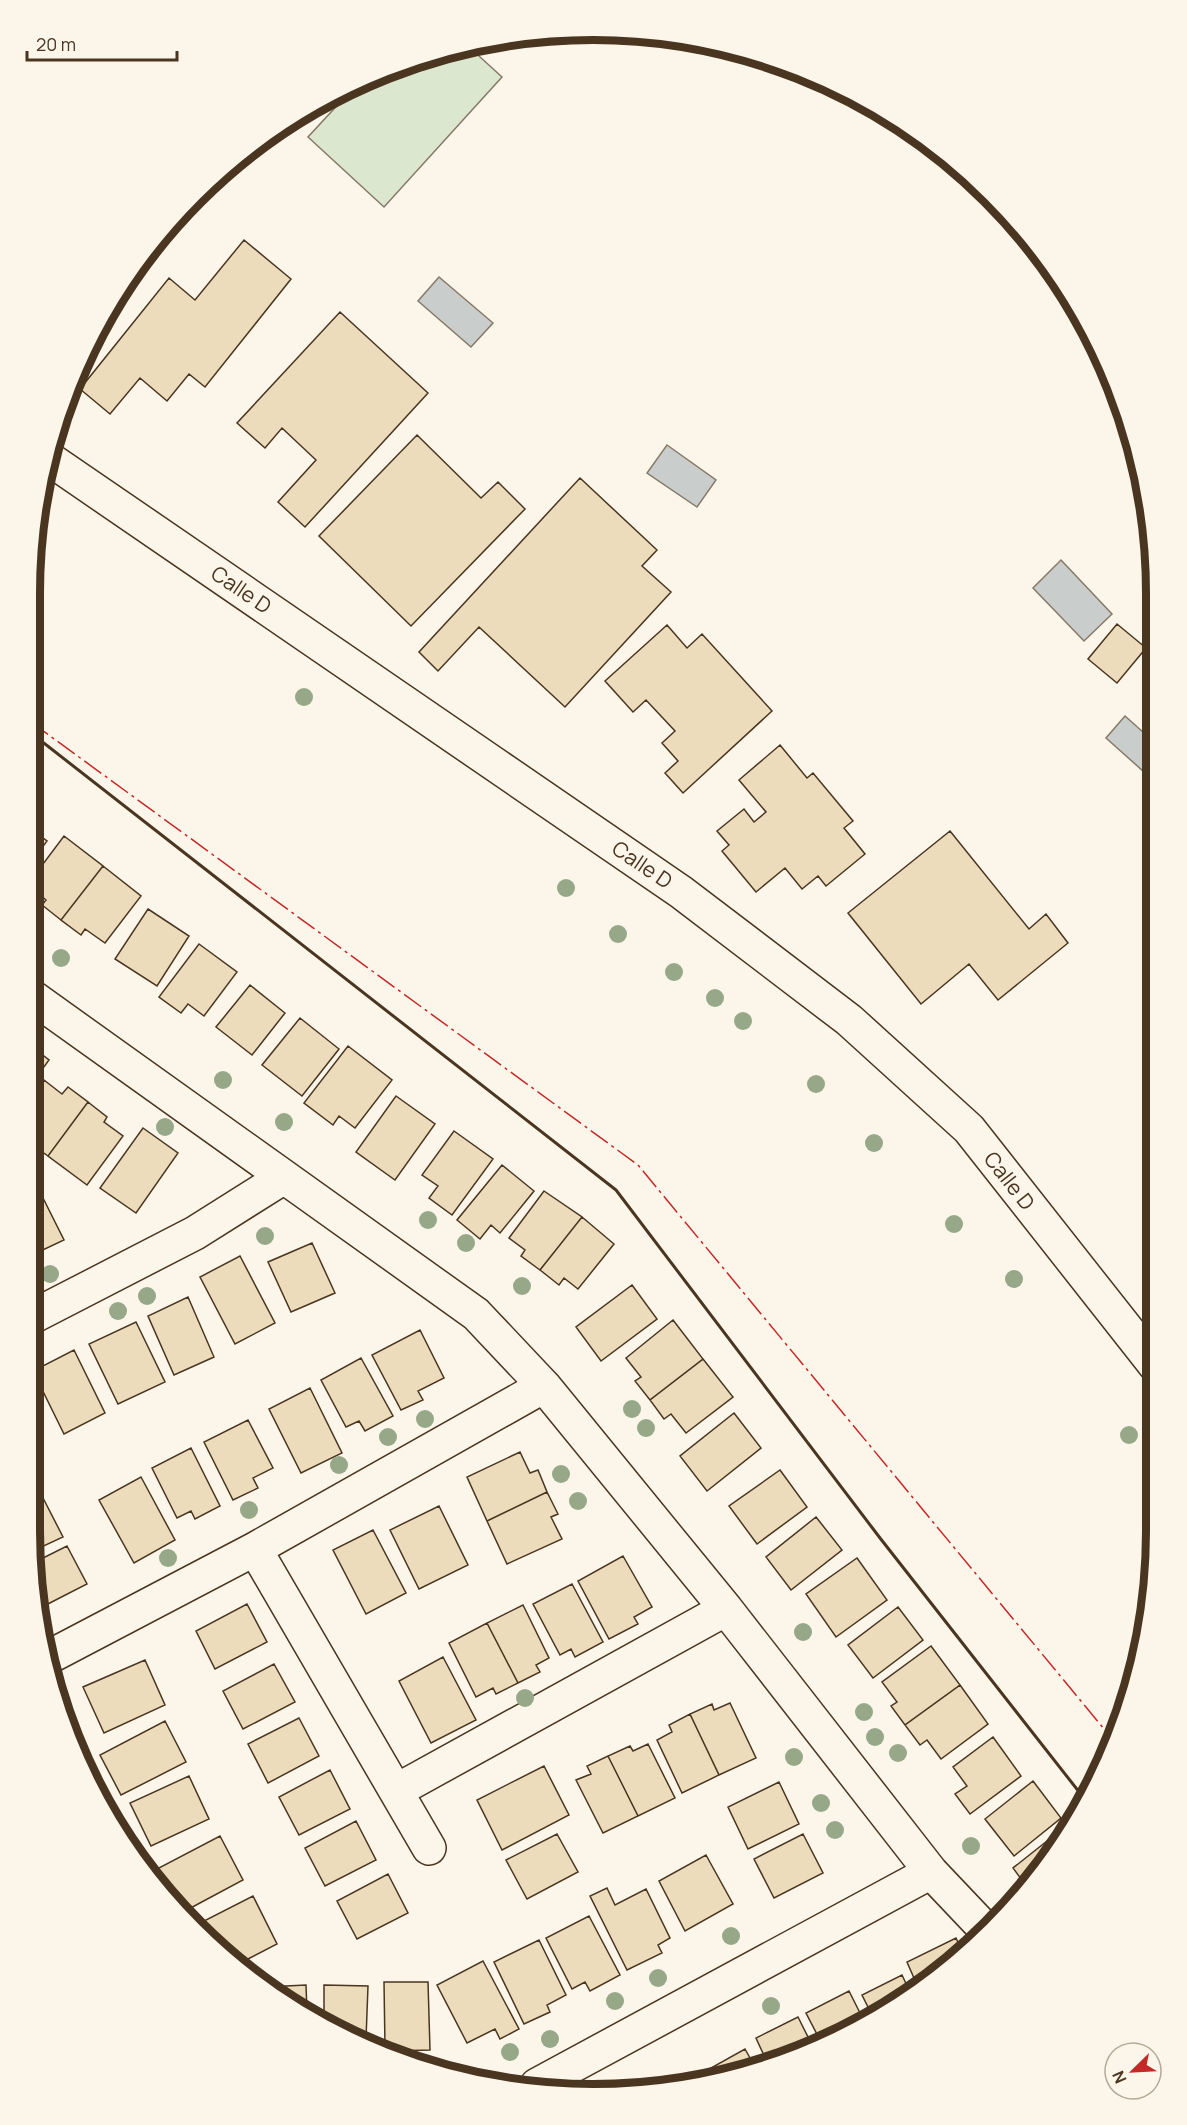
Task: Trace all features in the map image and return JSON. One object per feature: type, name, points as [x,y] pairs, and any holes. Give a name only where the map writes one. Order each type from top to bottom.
[{"type":"street","name":"Calle D","points":[[56,463],[681,892],[849,1020],[969,1130],[1146,1354]]},
{"type":"street","points":[[40,1002],[476,1314],[544,1386],[726,1609],[932,1872],[982,1926]]},
{"type":"street","points":[[40,1313],[195,1233],[284,1177]]},
{"type":"street","points":[[54,1654],[255,1549],[544,1386]]},
{"type":"street","points":[[255,1549],[429,1848]]},
{"type":"street","points":[[396,1791],[726,1609]]},
{"type":"street","points":[[543,2082],[932,1872]]},
{"type":"green space","points":[[476,53],[502,77],[384,207],[308,137],[339,103],[382,83],[450,59]]},
{"type":"shaded area","points":[[439,277],[493,323],[471,347],[418,301]]},
{"type":"shaded area","points":[[667,445],[716,480],[697,507],[647,473]]},
{"type":"shaded area","points":[[1061,560],[1112,614],[1084,641],[1033,588]]},
{"type":"shaded area","points":[[1125,716],[1146,735],[1146,774],[1106,738]]},
{"type":"building","points":[[244,240],[291,279],[205,387],[189,374],[167,401],[140,378],[110,414],[80,389],[169,278],[195,300]]},
{"type":"building","points":[[340,312],[428,393],[305,527],[278,502],[316,460],[282,428],[265,448],[237,423]]},
{"type":"building","points":[[417,435],[481,498],[498,482],[525,509],[411,626],[319,536]]},
{"type":"building","points":[[580,478],[657,550],[642,566],[671,592],[565,707],[479,627],[438,671],[419,652]]},
{"type":"building","points":[[1117,624],[1146,648],[1117,683],[1088,659]]},
{"type":"building","points":[[667,625],[687,648],[702,634],[772,711],[683,793],[665,773],[678,761],[662,743],[675,731],[646,700],[633,712],[605,681]]},
{"type":"building","points":[[780,745],[807,778],[813,773],[853,821],[844,828],[865,854],[826,886],[818,876],[802,889],[785,868],[756,892],[722,851],[729,845],[717,831],[744,809],[754,822],[766,812],[739,780]]},
{"type":"building","points":[[950,831],[1029,929],[1046,914],[1068,943],[998,1000],[969,964],[921,1004],[848,913]]},
{"type":"building","points":[[40,836],[47,841],[40,851]]},
{"type":"building","points":[[64,836],[103,866],[61,920],[42,905],[46,900],[40,895],[40,868]]},
{"type":"building","points":[[103,866],[141,896],[105,943],[85,929],[81,935],[61,920]]},
{"type":"building","points":[[148,909],[189,936],[157,986],[115,959]]},
{"type":"building","points":[[199,944],[237,972],[204,1016],[188,1004],[181,1013],[159,997]]},
{"type":"building","points":[[250,985],[285,1013],[252,1055],[216,1027]]},
{"type":"building","points":[[300,1018],[339,1049],[302,1096],[262,1065]]},
{"type":"building","points":[[348,1046],[392,1080],[355,1128],[339,1116],[333,1125],[304,1103]]},
{"type":"building","points":[[40,1053],[49,1060],[40,1072]]},
{"type":"building","points":[[44,1080],[62,1094],[68,1087],[88,1102],[48,1156],[40,1150],[40,1086]]},
{"type":"building","points":[[396,1096],[435,1124],[395,1180],[356,1152]]},
{"type":"building","points":[[88,1102],[107,1117],[104,1122],[123,1136],[87,1185],[48,1156]]},
{"type":"building","points":[[143,1128],[178,1153],[136,1213],[100,1188]]},
{"type":"building","points":[[454,1131],[493,1159],[452,1215],[429,1198],[438,1186],[422,1175]]},
{"type":"building","points":[[502,1165],[534,1191],[500,1233],[491,1225],[480,1239],[457,1220]]},
{"type":"building","points":[[544,1191],[582,1217],[540,1270],[521,1256],[525,1250],[509,1238]]},
{"type":"building","points":[[40,1192],[64,1240],[40,1251]]},
{"type":"building","points":[[582,1217],[614,1244],[578,1289],[564,1278],[559,1285],[540,1270]]},
{"type":"building","points":[[312,1243],[335,1293],[291,1312],[268,1262]]},
{"type":"building","points":[[240,1256],[275,1323],[235,1344],[200,1277]]},
{"type":"building","points":[[632,1285],[657,1319],[601,1361],[576,1327]]},
{"type":"building","points":[[188,1297],[214,1357],[174,1375],[148,1316]]},
{"type":"building","points":[[673,1320],[703,1359],[650,1400],[635,1381],[641,1377],[626,1358]]},
{"type":"building","points":[[136,1322],[165,1382],[118,1404],[89,1344]]},
{"type":"building","points":[[420,1330],[444,1378],[418,1391],[423,1400],[401,1410],[372,1355]]},
{"type":"building","points":[[74,1350],[105,1413],[64,1434],[40,1385],[40,1367]]},
{"type":"building","points":[[361,1358],[393,1416],[365,1431],[359,1421],[346,1427],[321,1380]]},
{"type":"building","points":[[703,1359],[733,1397],[686,1433],[671,1414],[664,1419],[650,1400]]},
{"type":"building","points":[[310,1388],[342,1453],[301,1473],[269,1409]]},
{"type":"building","points":[[734,1413],[761,1448],[707,1491],[680,1456]]},
{"type":"building","points":[[248,1420],[273,1468],[253,1478],[258,1488],[233,1500],[204,1442]]},
{"type":"building","points":[[191,1448],[220,1506],[195,1519],[191,1511],[177,1518],[152,1468]]},
{"type":"building","points":[[520,1452],[530,1473],[538,1470],[547,1492],[487,1521],[467,1477]]},
{"type":"building","points":[[780,1470],[807,1507],[757,1544],[729,1506]]},
{"type":"building","points":[[141,1477],[175,1540],[134,1563],[99,1500]]},
{"type":"building","points":[[547,1492],[558,1514],[551,1517],[562,1539],[507,1564],[487,1521]]},
{"type":"building","points":[[40,1494],[63,1537],[41,1547],[40,1532]]},
{"type":"building","points":[[439,1506],[468,1565],[419,1589],[390,1530]]},
{"type":"building","points":[[816,1517],[842,1550],[791,1590],[766,1557]]},
{"type":"building","points":[[373,1530],[406,1593],[366,1614],[333,1550]]},
{"type":"building","points":[[67,1546],[87,1584],[45,1605],[41,1559]]},
{"type":"building","points":[[623,1556],[652,1607],[634,1617],[638,1624],[609,1639],[578,1581]]},
{"type":"building","points":[[857,1558],[887,1600],[836,1637],[806,1594]]},
{"type":"building","points":[[572,1584],[603,1642],[575,1657],[571,1649],[560,1655],[533,1604]]},
{"type":"building","points":[[247,1604],[267,1642],[215,1669],[196,1631]]},
{"type":"building","points":[[523,1605],[549,1658],[536,1665],[540,1672],[518,1683],[487,1623]]},
{"type":"building","points":[[898,1607],[923,1640],[873,1678],[848,1645]]},
{"type":"building","points":[[487,1623],[518,1683],[496,1694],[493,1688],[476,1697],[449,1643]]},
{"type":"building","points":[[931,1646],[960,1685],[905,1725],[891,1706],[897,1702],[882,1682]]},
{"type":"building","points":[[443,1657],[476,1720],[431,1743],[399,1681]]},
{"type":"building","points":[[145,1660],[165,1705],[104,1733],[83,1687]]},
{"type":"building","points":[[274,1664],[295,1702],[243,1729],[223,1691]]},
{"type":"building","points":[[960,1685],[988,1724],[941,1759],[927,1740],[920,1745],[905,1725]]},
{"type":"building","points":[[730,1703],[756,1758],[719,1775],[690,1714],[712,1704],[714,1710]]},
{"type":"building","points":[[690,1714],[719,1775],[682,1793],[657,1740],[672,1732],[669,1725]]},
{"type":"building","points":[[299,1718],[319,1756],[268,1783],[248,1744]]},
{"type":"building","points":[[165,1721],[186,1762],[121,1795],[100,1755]]},
{"type":"building","points":[[993,1737],[1021,1776],[970,1814],[955,1794],[967,1786],[953,1767]]},
{"type":"building","points":[[648,1744],[675,1798],[638,1816],[608,1756],[630,1746],[633,1751]]},
{"type":"building","points":[[608,1756],[638,1816],[603,1833],[576,1780],[591,1774],[587,1766]]},
{"type":"building","points":[[544,1766],[569,1815],[502,1850],[477,1800]]},
{"type":"building","points":[[330,1770],[350,1809],[299,1835],[279,1797]]},
{"type":"building","points":[[189,1776],[209,1819],[151,1846],[130,1803]]},
{"type":"building","points":[[1033,1781],[1061,1818],[1014,1856],[985,1819]]},
{"type":"building","points":[[779,1782],[799,1824],[748,1849],[728,1807]]},
{"type":"building","points":[[356,1821],[376,1860],[325,1886],[305,1848]]},
{"type":"building","points":[[557,1834],[578,1872],[527,1899],[506,1860]]},
{"type":"building","points":[[803,1834],[823,1873],[774,1898],[754,1859]]},
{"type":"building","points":[[1056,1834],[1022,1880],[1013,1868]]},
{"type":"building","points":[[220,1836],[243,1880],[189,1909],[156,1869]]},
{"type":"building","points":[[706,1855],[733,1904],[685,1931],[659,1881]]},
{"type":"building","points":[[388,1874],[408,1913],[357,1939],[337,1901]]},
{"type":"building","points":[[607,1888],[615,1905],[646,1889],[670,1938],[658,1945],[662,1953],[627,1970],[590,1896]]},
{"type":"building","points":[[253,1896],[277,1944],[245,1960],[202,1922]]},
{"type":"building","points":[[589,1916],[620,1975],[590,1991],[585,1982],[572,1989],[546,1938]]},
{"type":"building","points":[[956,1938],[959,1946],[915,1981],[907,1962]]},
{"type":"building","points":[[539,1940],[566,1995],[547,2005],[550,2012],[524,2024],[494,1962]]},
{"type":"building","points":[[483,1961],[519,2029],[500,2039],[495,2029],[467,2043],[437,1985]]},
{"type":"building","points":[[902,1975],[907,1986],[870,2010],[862,1995]]},
{"type":"building","points":[[384,1982],[428,1982],[430,2050],[405,2051],[385,2043]]},
{"type":"building","points":[[306,1985],[307,2004],[286,1991],[280,1986]]},
{"type":"building","points":[[324,1985],[368,1986],[366,2035],[324,2014]]},
{"type":"building","points":[[849,1991],[861,2015],[818,2036],[806,2013]]},
{"type":"building","points":[[798,2017],[809,2040],[765,2057],[756,2038]]},
{"type":"building","points":[[745,2049],[752,2061],[737,2066],[702,2073]]},
{"type":"wall","points":[[40,740],[616,1190],[880,1538],[1080,1793]]},
{"type":"power","points":[[40,729],[638,1165],[1108,1733]]}]
